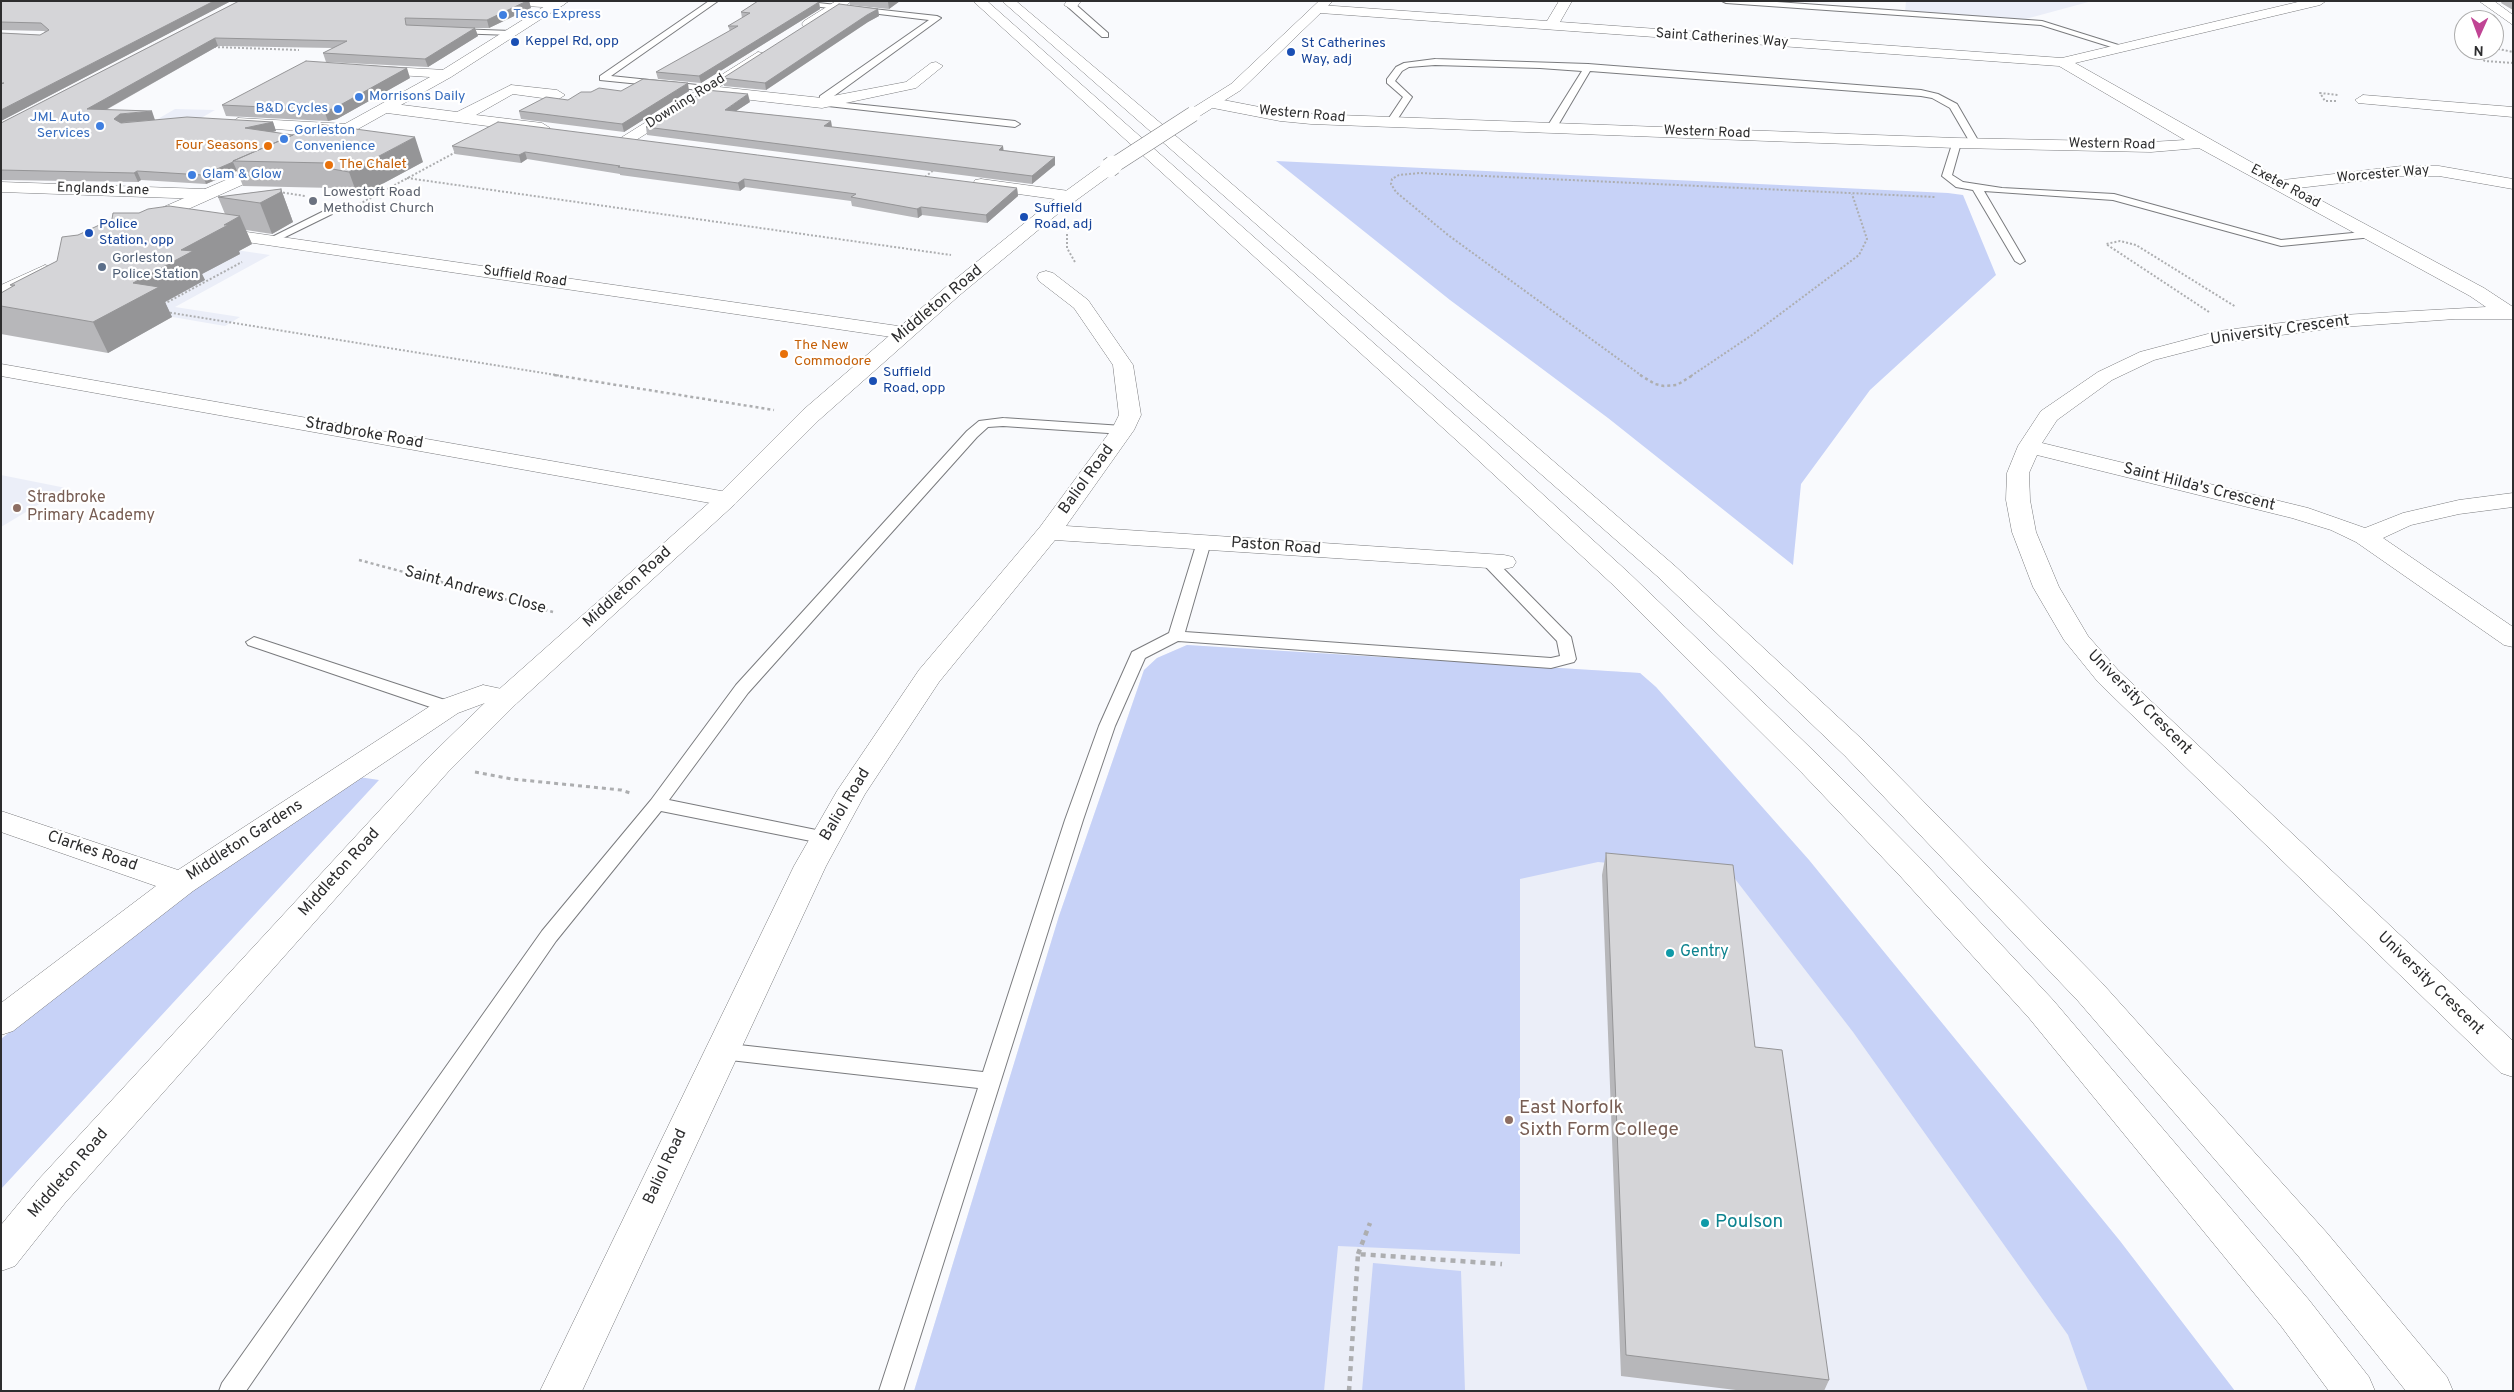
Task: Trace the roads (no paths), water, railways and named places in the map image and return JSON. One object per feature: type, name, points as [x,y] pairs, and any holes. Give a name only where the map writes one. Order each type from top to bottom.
[{"type":"main road","points":[[510,1],[561,3]]},
{"type":"main road","points":[[979,1],[1473,443],[1620,578],[1812,766],[1912,869],[2041,1009],[2295,1313],[2354,1391]]},
{"type":"main road","points":[[1008,1],[1190,156],[1666,571],[1855,749],[2090,992],[2313,1245],[2432,1391]]},
{"type":"main road","points":[[1554,22],[1566,1]]},
{"type":"main road","name":"Saint Catherines Way","points":[[1324,5],[2062,62],[2320,1]]},
{"type":"main road","points":[[2485,1],[2511,18]]},
{"type":"main road","points":[[306,150],[349,129],[446,74],[561,3]]},
{"type":"main road","points":[[796,33],[841,4]]},
{"type":"main road","name":"Middleton Road","points":[[1,1254],[52,1191],[438,765],[506,698],[727,498],[811,416],[905,333],[1069,196],[1109,168],[1213,104],[1256,70],[1324,5]]},
{"type":"main road","name":"Downing Road","points":[[627,139],[772,48]]},
{"type":"main road","name":"Exeter Road","points":[[2062,62],[2202,143],[2373,234],[2510,312]]},
{"type":"main road","points":[[706,89],[822,102],[911,85],[936,66]]},
{"type":"main road","points":[[353,69],[446,74]]},
{"type":"main road","points":[[460,116],[512,90],[557,95]]},
{"type":"main road","points":[[2363,100],[2418,98],[2513,112]]},
{"type":"main road","name":"Western Road","points":[[1213,104],[1280,116],[1392,121],[1956,143],[2151,147],[2202,143]]},
{"type":"main road","points":[[387,108],[558,130]]},
{"type":"main road","points":[[225,123],[349,129]]},
{"type":"main road","points":[[607,136],[656,142]]},
{"type":"main road","points":[[128,230],[289,157]]},
{"type":"main road","name":"Worcester Way","points":[[2283,185],[2402,171],[2439,171],[2513,184]]},
{"type":"main road","points":[[925,177],[1069,196]]},
{"type":"main road","name":"Englands Lane","points":[[1,187],[204,194]]},
{"type":"main road","points":[[145,222],[174,226]]},
{"type":"main road","name":"Suffield Road","points":[[194,229],[905,333]]},
{"type":"main road","points":[[1,292],[61,263]]},
{"type":"main road","name":"Baliol Road","points":[[560,1391],[721,1051],[826,838],[852,791],[928,676],[1049,532],[1123,430],[1130,415],[1123,365],[1081,304],[1046,277]]},
{"type":"main road","name":"University Crescent","points":[[2510,312],[2455,313],[2333,322],[2219,337],[2146,356],[2105,376],[2050,416],[2029,446],[2018,473],[2018,500],[2024,532],[2046,586],[2077,640],[2108,676],[2513,1063]]},
{"type":"main road","name":"Stradbroke Road","points":[[1,370],[727,498]]},
{"type":"main road","name":"Saint Hilda's Crescent","points":[[2029,446],[2300,513],[2339,525],[2365,537],[2513,639]]},
{"type":"main road","points":[[2365,537],[2403,520],[2459,507],[2513,500]]},
{"type":"main road","name":"Paston Road","points":[[1049,532],[1496,562]]},
{"type":"main road","name":"Middleton Gardens","points":[[1,1022],[182,883],[448,707],[483,694],[506,698]]},
{"type":"main road","name":"Clarkes Road","points":[[1,821],[182,883]]},
{"type":"lane","points":[[706,89],[603,78],[714,1]]},
{"type":"lane","points":[[775,1],[841,4],[937,18],[823,98],[822,102],[1015,124]]},
{"type":"lane","points":[[1726,1],[2042,23],[2124,48]]},
{"type":"lane","points":[[1073,3],[1105,35]]},
{"type":"lane","points":[[442,30],[511,33]]},
{"type":"lane","points":[[1392,121],[1408,97],[1390,81],[1399,68],[1407,65],[1434,62],[1588,67],[1921,93],[1935,96],[1954,106],[1974,142]]},
{"type":"lane","points":[[1552,127],[1588,67]]},
{"type":"lane","points":[[1956,143],[1947,176],[1960,185],[1977,188],[2114,197],[2281,243],[2373,234]]},
{"type":"lane","points":[[1977,188],[2020,261]]},
{"type":"lane","points":[[276,241],[328,212]]},
{"type":"lane","points":[[231,1391],[549,936],[657,804],[742,689],[972,434],[984,424],[1033,423],[1123,430]]},
{"type":"lane","points":[[1176,636],[1204,542]]},
{"type":"lane","points":[[891,1391],[1074,820],[1106,726],[1138,655],[1176,636],[1551,663],[1568,659],[1565,640],[1496,562]]},
{"type":"lane","points":[[254,642],[448,707]]},
{"type":"lane","points":[[657,804],[826,838]]},
{"type":"lane","points":[[721,1051],[991,1081]]},
{"type":"place","name":"Tesco Express","points":[[503,15]]},
{"type":"place","name":"Keppel Rd, opp","points":[[515,42]]},
{"type":"place","name":"St Catherines Way, adj","points":[[1291,52]]},
{"type":"place","name":"Morrisons Daily","points":[[359,97]]},
{"type":"place","name":"B&D Cycles","points":[[338,109]]},
{"type":"place","name":"JML Auto Services","points":[[100,126]]},
{"type":"place","name":"Gorleston Convenience","points":[[284,139]]},
{"type":"place","name":"Four Seasons","points":[[268,146]]},
{"type":"place","name":"The Chalet","points":[[329,165]]},
{"type":"place","name":"Glam & Glow","points":[[192,175]]},
{"type":"place","name":"Lowestoft Road Methodist Church","points":[[313,201]]},
{"type":"place","name":"Suffield Road, adj","points":[[1024,217]]},
{"type":"place","name":"Police Station, opp","points":[[89,233]]},
{"type":"place","name":"Gorleston Police Station","points":[[102,267]]},
{"type":"place","name":"The New Commodore","points":[[784,354]]},
{"type":"place","name":"Suffield Road, opp","points":[[873,381]]},
{"type":"place","name":"Stradbroke Primary Academy","points":[[17,508]]},
{"type":"place","name":"Gentry","points":[[1670,953]]},
{"type":"place","name":"East Norfolk Sixth Form College","points":[[1509,1120]]},
{"type":"place","name":"Poulson","points":[[1705,1223]]}]
